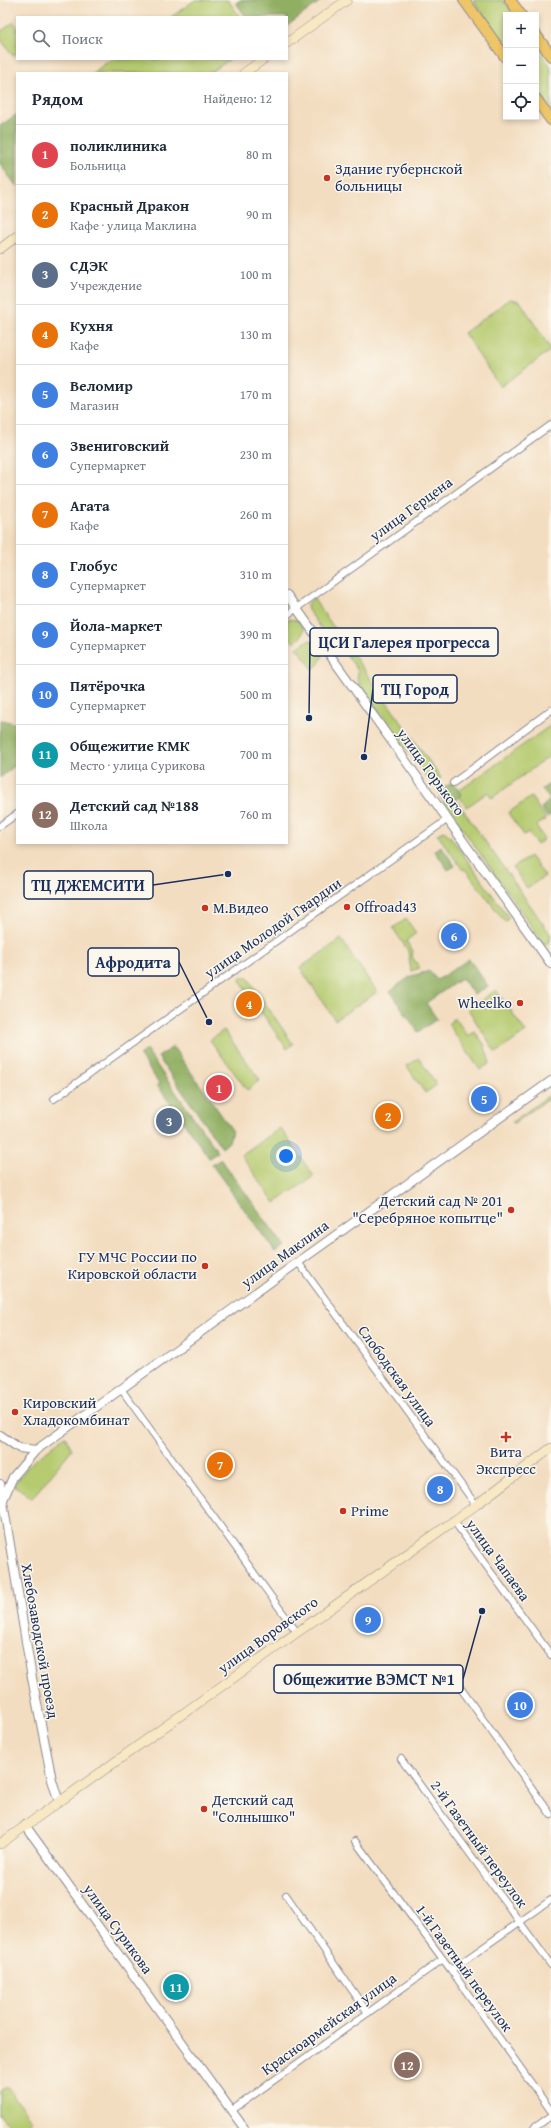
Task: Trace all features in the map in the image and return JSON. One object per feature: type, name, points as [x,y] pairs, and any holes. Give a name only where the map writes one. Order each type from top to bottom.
[{"type":"main road","points":[[288,42],[347,0]]},
{"type":"main road","points":[[464,0],[503,54]]},
{"type":"main road","points":[[510,0],[519,12]]},
{"type":"main road","points":[[539,40],[551,56]]},
{"type":"main road","points":[[245,72],[263,60]]},
{"type":"main road","points":[[539,103],[551,120]]},
{"type":"main road","points":[[0,249],[16,237]]},
{"type":"main road","name":"улица Воровского","points":[[0,1844],[296,1631],[476,1505],[551,1448]]},
{"type":"street","name":"улица Герцена","points":[[288,614],[551,424]]},
{"type":"street","name":"улица Горького","points":[[288,597],[551,964]]},
{"type":"street","points":[[453,783],[551,710]]},
{"type":"street","points":[[0,826],[16,815]]},
{"type":"street","name":"улица Молодой Гвардии","points":[[54,1099],[448,819]]},
{"type":"street","name":"улица Маклина","points":[[3,1500],[13,1477],[36,1450],[551,1081]]},
{"type":"street","name":"Слободская улица","points":[[298,1262],[476,1505]]},
{"type":"street","points":[[121,1389],[296,1631]]},
{"type":"street","points":[[0,1435],[19,1448],[36,1450]]},
{"type":"street","name":"Хлебозаводской проезд","points":[[0,1484],[32,1678],[52,1780],[59,1802]]},
{"type":"street","name":"улица Чапаева","points":[[453,1520],[551,1655]]},
{"type":"street","points":[[452,1676],[551,1815]]},
{"type":"street","name":"2-й Газетный переулок","points":[[401,1758],[551,1965]]},
{"type":"street","name":"улица Сурикова","points":[[26,1825],[244,2128]]},
{"type":"street","name":"1-й Газетный переулок","points":[[355,1841],[451,1970],[551,2111]]},
{"type":"street","points":[[286,1895],[368,2013]]},
{"type":"street","points":[[451,1970],[551,1900]]},
{"type":"street","name":"Красноармейская улица","points":[[231,2111],[443,1959]]},
{"type":"street","points":[[534,2128],[551,2116]]},
{"type":"green space","points":[[195,0],[228,0],[239,16],[172,16]]},
{"type":"green space","points":[[240,0],[322,0],[288,25],[288,16],[245,16],[236,3]]},
{"type":"green space","points":[[473,0],[503,0],[512,12],[503,12],[503,42]]},
{"type":"green space","points":[[14,22],[16,25],[16,54],[13,56],[0,38],[0,32]]},
{"type":"green space","points":[[539,50],[551,67],[551,109],[539,92]]},
{"type":"green space","points":[[111,60],[229,60],[211,72],[93,72]]},
{"type":"green space","points":[[16,115],[16,186],[0,164],[0,126]]},
{"type":"green space","points":[[510,299],[520,301],[551,350],[500,387],[464,333]]},
{"type":"green space","points":[[313,598],[441,778],[437,780],[427,778],[357,680],[358,671],[340,645],[332,643],[308,610],[307,605]]},
{"type":"green space","points":[[288,619],[297,620],[304,629],[301,637],[294,643],[288,635]]},
{"type":"green space","points":[[311,640],[316,643],[323,655],[318,665],[313,669],[297,648]]},
{"type":"green space","points":[[3,720],[16,724],[16,765],[0,778],[0,721]]},
{"type":"green space","points":[[551,725],[551,755],[492,798],[488,792],[467,807],[454,790],[457,786],[460,790]]},
{"type":"green space","points":[[551,783],[551,815],[547,817],[541,808],[550,800],[542,789]]},
{"type":"green space","points":[[453,784],[461,794],[457,800],[447,799],[444,796],[444,789],[448,785]]},
{"type":"green space","points":[[444,786],[447,787],[551,935],[549,944],[545,945],[440,797],[440,792]]},
{"type":"green space","points":[[531,797],[546,819],[536,826],[544,839],[537,845],[528,832],[524,835],[508,813]]},
{"type":"green space","points":[[444,831],[450,836],[509,918],[505,922],[465,869],[463,870],[437,834]]},
{"type":"green space","points":[[441,846],[455,866],[448,870],[435,851]]},
{"type":"green space","points":[[530,856],[545,876],[527,888],[513,868]]},
{"type":"green space","points":[[406,919],[416,933],[406,941],[413,951],[412,957],[420,968],[411,971],[408,951],[393,928]]},
{"type":"green space","points":[[341,939],[377,992],[335,1020],[300,968]]},
{"type":"green space","points":[[469,959],[488,986],[474,995],[462,978],[426,1003],[437,1019],[418,1032],[390,991],[411,976],[430,971],[437,980]]},
{"type":"green space","points":[[241,977],[247,977],[293,1044],[287,1049],[242,984],[240,980]]},
{"type":"green space","points":[[496,990],[526,1032],[496,1053],[468,1009]]},
{"type":"green space","points":[[455,1018],[468,1036],[475,1032],[484,1044],[490,1063],[480,1070],[448,1024]]},
{"type":"green space","points":[[224,1030],[260,1080],[247,1090],[210,1040]]},
{"type":"green space","points":[[173,1047],[232,1130],[229,1142],[222,1148],[158,1057]]},
{"type":"green space","points":[[146,1050],[218,1152],[209,1158],[157,1085],[159,1083],[139,1055]]},
{"type":"green space","points":[[419,1058],[437,1085],[425,1093],[407,1066]]},
{"type":"green space","points":[[551,1094],[551,1097],[514,1123],[512,1122]]},
{"type":"green space","points":[[280,1128],[314,1176],[275,1203],[241,1155]]},
{"type":"green space","points":[[221,1159],[284,1246],[275,1252],[212,1165]]},
{"type":"green space","points":[[65,1436],[72,1449],[32,1498],[14,1485],[29,1465]]},
{"type":"green space","points":[[7,2087],[32,2121],[22,2128],[10,2128],[0,2115],[0,2092]]},
{"type":"place","name":"Здание губернской больницы","points":[[327,178]]},
{"type":"place","name":"ЦСИ Галерея прогресса","points":[[309,718]]},
{"type":"place","name":"ТЦ Город","points":[[364,757]]},
{"type":"place","name":"ТЦ ДЖЕМСИТИ","points":[[228,874]]},
{"type":"place","name":"Offroad43","points":[[347,907]]},
{"type":"place","name":"М.Видео","points":[[205,908]]},
{"type":"place","name":"Звениговский","points":[[454,936]]},
{"type":"place","name":"Wheelko","points":[[520,1003]]},
{"type":"place","name":"Кухня","points":[[249,1004]]},
{"type":"place","name":"Афродита","points":[[209,1022]]},
{"type":"place","name":"поликлиника","points":[[219,1088]]},
{"type":"place","name":"Веломир","points":[[484,1099]]},
{"type":"place","name":"Красный Дракон","points":[[388,1116]]},
{"type":"place","name":"СДЭК","points":[[169,1121]]},
{"type":"place","name":"Детский сад № 201 \"Серебряное копытце\"","points":[[511,1210]]},
{"type":"place","name":"ГУ МЧС России по Кировской области","points":[[205,1266]]},
{"type":"place","name":"Кировский Хладокомбинат","points":[[15,1412]]},
{"type":"place","name":"Вита Экспресс","points":[[506,1437]]},
{"type":"place","name":"Агата","points":[[220,1465]]},
{"type":"place","name":"Глобус","points":[[440,1489]]},
{"type":"place","name":"Prime","points":[[343,1511]]},
{"type":"place","name":"Общежитие ВЭМСТ №1","points":[[482,1611]]},
{"type":"place","name":"Йола-маркет","points":[[368,1620]]},
{"type":"place","name":"Пятёрочка","points":[[520,1705]]},
{"type":"place","name":"Детский сад \"Солнышко\"","points":[[204,1809]]},
{"type":"place","name":"Общежитие КМК","points":[[176,1987]]},
{"type":"place","name":"Детский сад №188","points":[[407,2065]]}]
